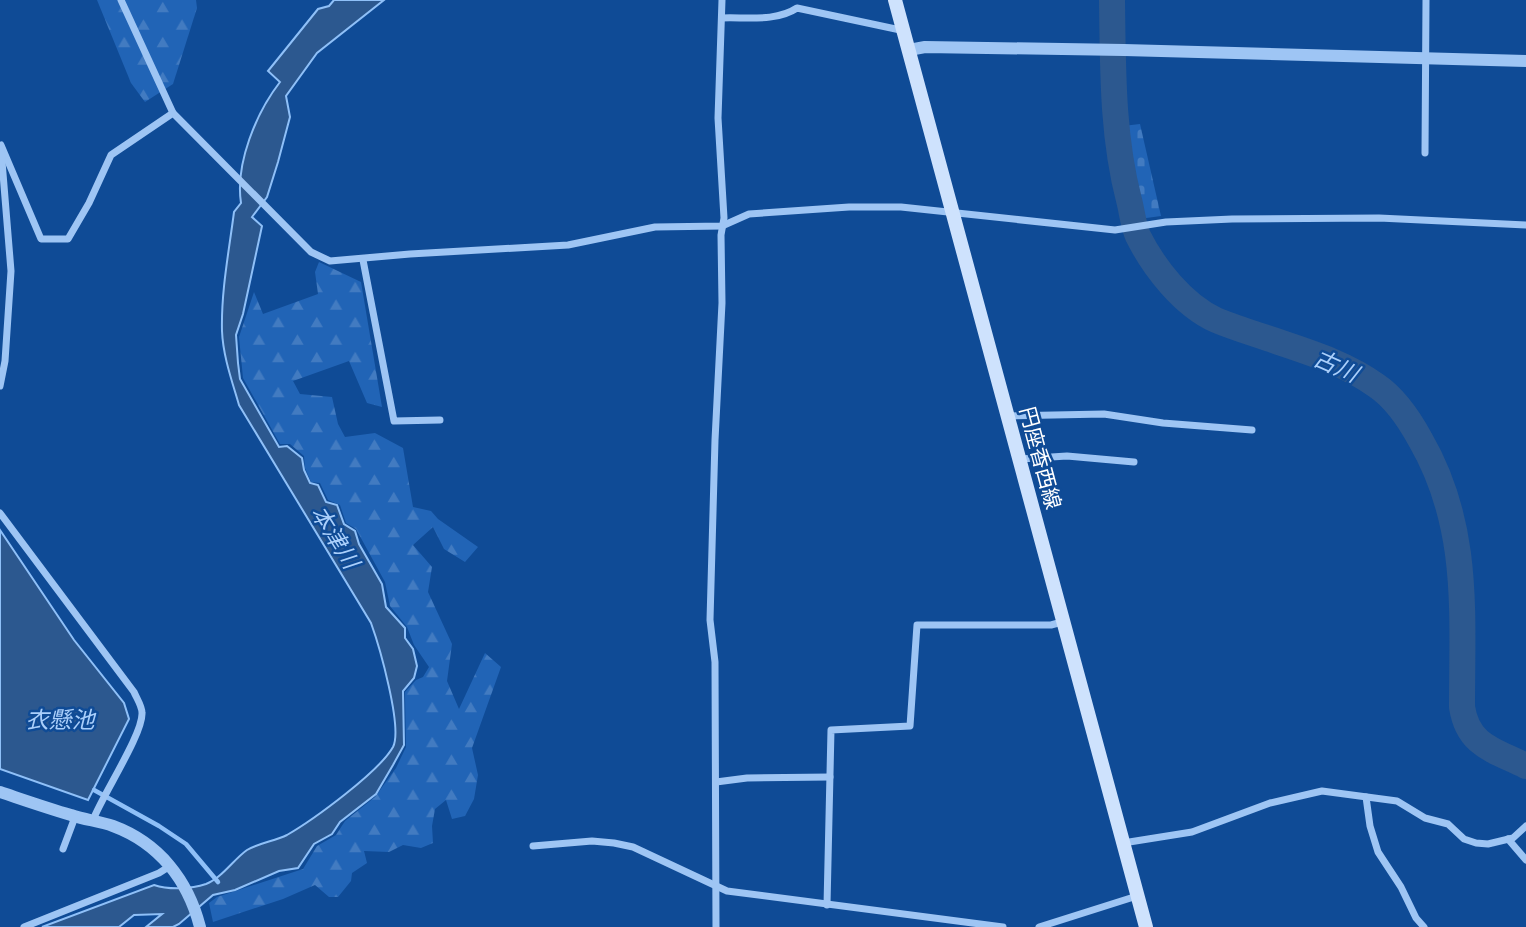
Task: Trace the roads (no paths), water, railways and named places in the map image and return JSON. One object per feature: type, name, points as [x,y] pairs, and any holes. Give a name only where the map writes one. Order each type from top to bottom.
[{"type":"main road","name":"円座香西線","points":[[895,0],[1146,927]]},
{"type":"street","points":[[121,0],[173,113],[311,252],[330,261],[568,245],[655,228],[722,226],[748,214],[772,211],[901,207],[1115,230],[1166,222],[1366,218],[1526,225]]},
{"type":"street","points":[[716,927],[715,662],[710,620],[724,218],[718,118],[722,0]]},
{"type":"street","points":[[1424,153],[1426,0]]},
{"type":"street","points":[[722,18],[773,17],[797,8],[905,32]]},
{"type":"street","points":[[909,50],[925,47],[1124,50],[1526,61]]},
{"type":"street","points":[[0,144],[41,239],[68,239],[89,203],[111,155],[173,113]]},
{"type":"street","points":[[0,144],[11,271],[5,360],[0,386]]},
{"type":"street","points":[[363,260],[394,421],[440,420]]},
{"type":"street","points":[[1007,416],[1104,414],[1163,423],[1252,430]]},
{"type":"street","points":[[1020,459],[1067,456],[1134,462]]},
{"type":"street","points":[[0,513],[134,692],[142,711],[141,727],[93,820]]},
{"type":"street","points":[[827,905],[831,730],[910,726],[917,625],[1051,625],[1062,622]]},
{"type":"street","points":[[716,782],[747,778],[830,777]]},
{"type":"street","points":[[1124,844],[1192,832],[1270,803],[1322,791],[1397,801],[1425,818],[1448,824],[1464,839],[1476,844],[1513,838],[1526,826]]},
{"type":"street","points":[[0,792],[75,817],[93,820],[136,837],[152,848],[184,883],[200,927]]},
{"type":"street","points":[[1366,797],[1370,826],[1378,852],[1401,887],[1416,918],[1424,927]]},
{"type":"street","points":[[63,849],[75,817]]},
{"type":"street","points":[[1508,839],[1526,860]]},
{"type":"street","points":[[533,846],[592,841],[614,843],[633,847],[727,891],[1003,927]]},
{"type":"street","points":[[24,927],[171,868]]},
{"type":"street","points":[[1039,927],[1137,896]]},
{"type":"water","name":"本津川","points":[[334,0],[384,0],[317,53],[286,96],[290,117],[278,162],[267,197],[252,217],[262,226],[236,335],[238,363],[240,379],[279,447],[287,446],[302,458],[310,483],[318,485],[326,502],[337,505],[344,524],[355,531],[359,544],[382,584],[386,607],[405,628],[405,638],[413,649],[417,666],[414,678],[403,691],[404,745],[376,794],[340,822],[332,834],[314,844],[298,868],[279,871],[235,890],[213,895],[173,927],[146,927],[162,914],[134,915],[119,927],[42,927],[154,885],[187,888],[212,881],[247,850],[287,835],[328,807],[360,782],[393,747],[393,705],[371,623],[239,405],[223,340],[226,271],[234,212],[241,203],[244,156],[263,108],[280,82],[268,71],[318,9],[329,6]]},
{"type":"water","name":"衣懸池","points":[[0,530],[74,640],[124,703],[129,719],[88,800],[0,769]]},
{"type":"waterway","name":"古川","points":[[1112,0],[1116,126],[1123,175],[1138,236],[1152,261],[1171,284],[1204,313],[1216,320],[1336,363],[1384,391],[1402,410],[1436,471],[1448,504],[1455,536],[1462,603],[1462,707],[1465,720],[1476,739],[1493,751],[1526,766]]},
{"type":"waterway","points":[[94,790],[186,844],[218,882]]}]
